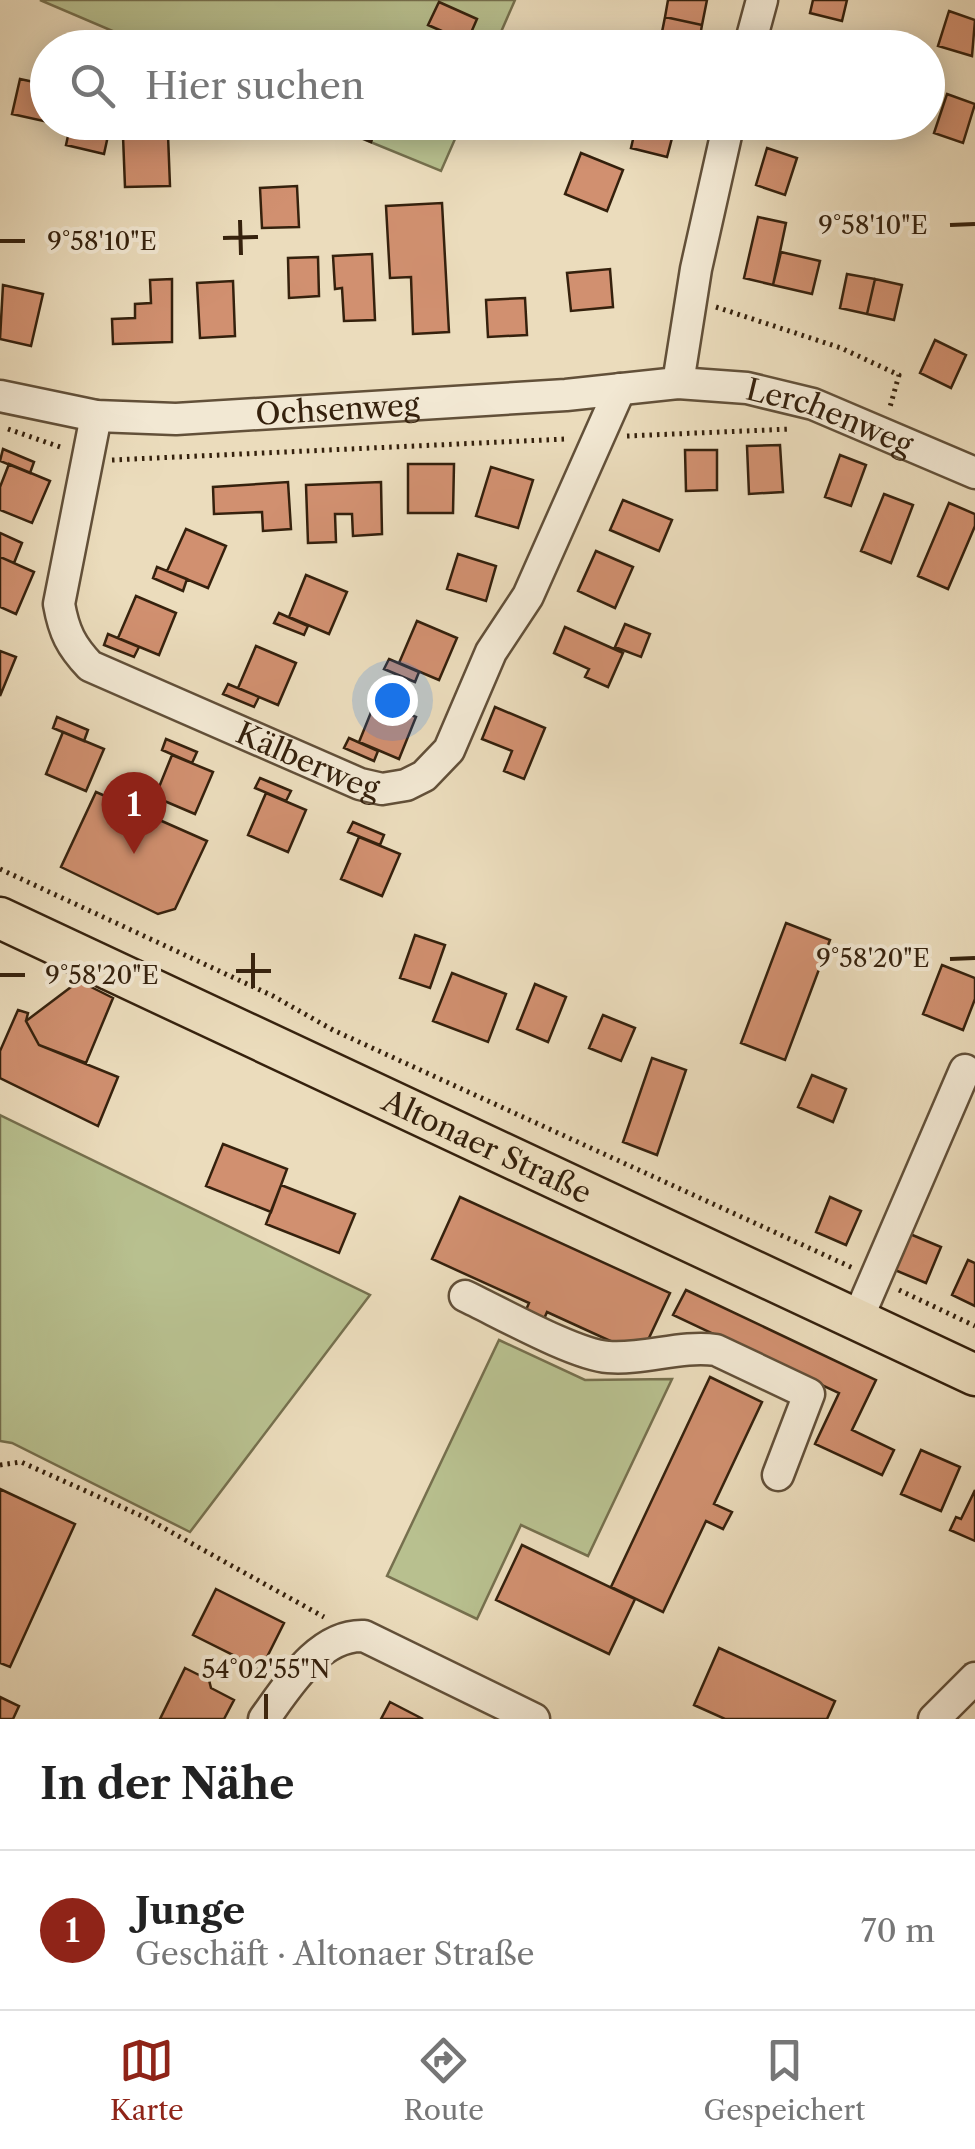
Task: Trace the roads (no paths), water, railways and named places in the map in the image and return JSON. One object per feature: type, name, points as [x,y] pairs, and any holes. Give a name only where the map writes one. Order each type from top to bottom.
[{"type":"main road","name":"Altonaer Straße","points":[[0,918],[975,1375]]},
{"type":"street","points":[[754,30],[762,0]]},
{"type":"street","points":[[678,383],[691,300],[725,140]]},
{"type":"street","name":"Ochsenweg","points":[[0,396],[96,416],[176,419],[678,383]]},
{"type":"street","name":"Lerchenweg","points":[[678,383],[746,388],[813,404],[975,473]]},
{"type":"street","name":"Kälberweg","points":[[96,416],[59,604],[72,647],[90,666],[360,784],[382,789],[406,785],[424,776],[449,750],[491,652],[528,596],[620,389]]},
{"type":"street","points":[[858,1318],[964,1070]]},
{"type":"street","points":[[465,1296],[594,1356],[636,1358],[704,1348],[716,1350],[808,1394],[778,1475]]},
{"type":"street","points":[[264,1719],[322,1650],[338,1640],[364,1636],[534,1719]]},
{"type":"street","points":[[934,1719],[975,1678]]},
{"type":"place","name":"Junge","points":[[134,854]]}]
